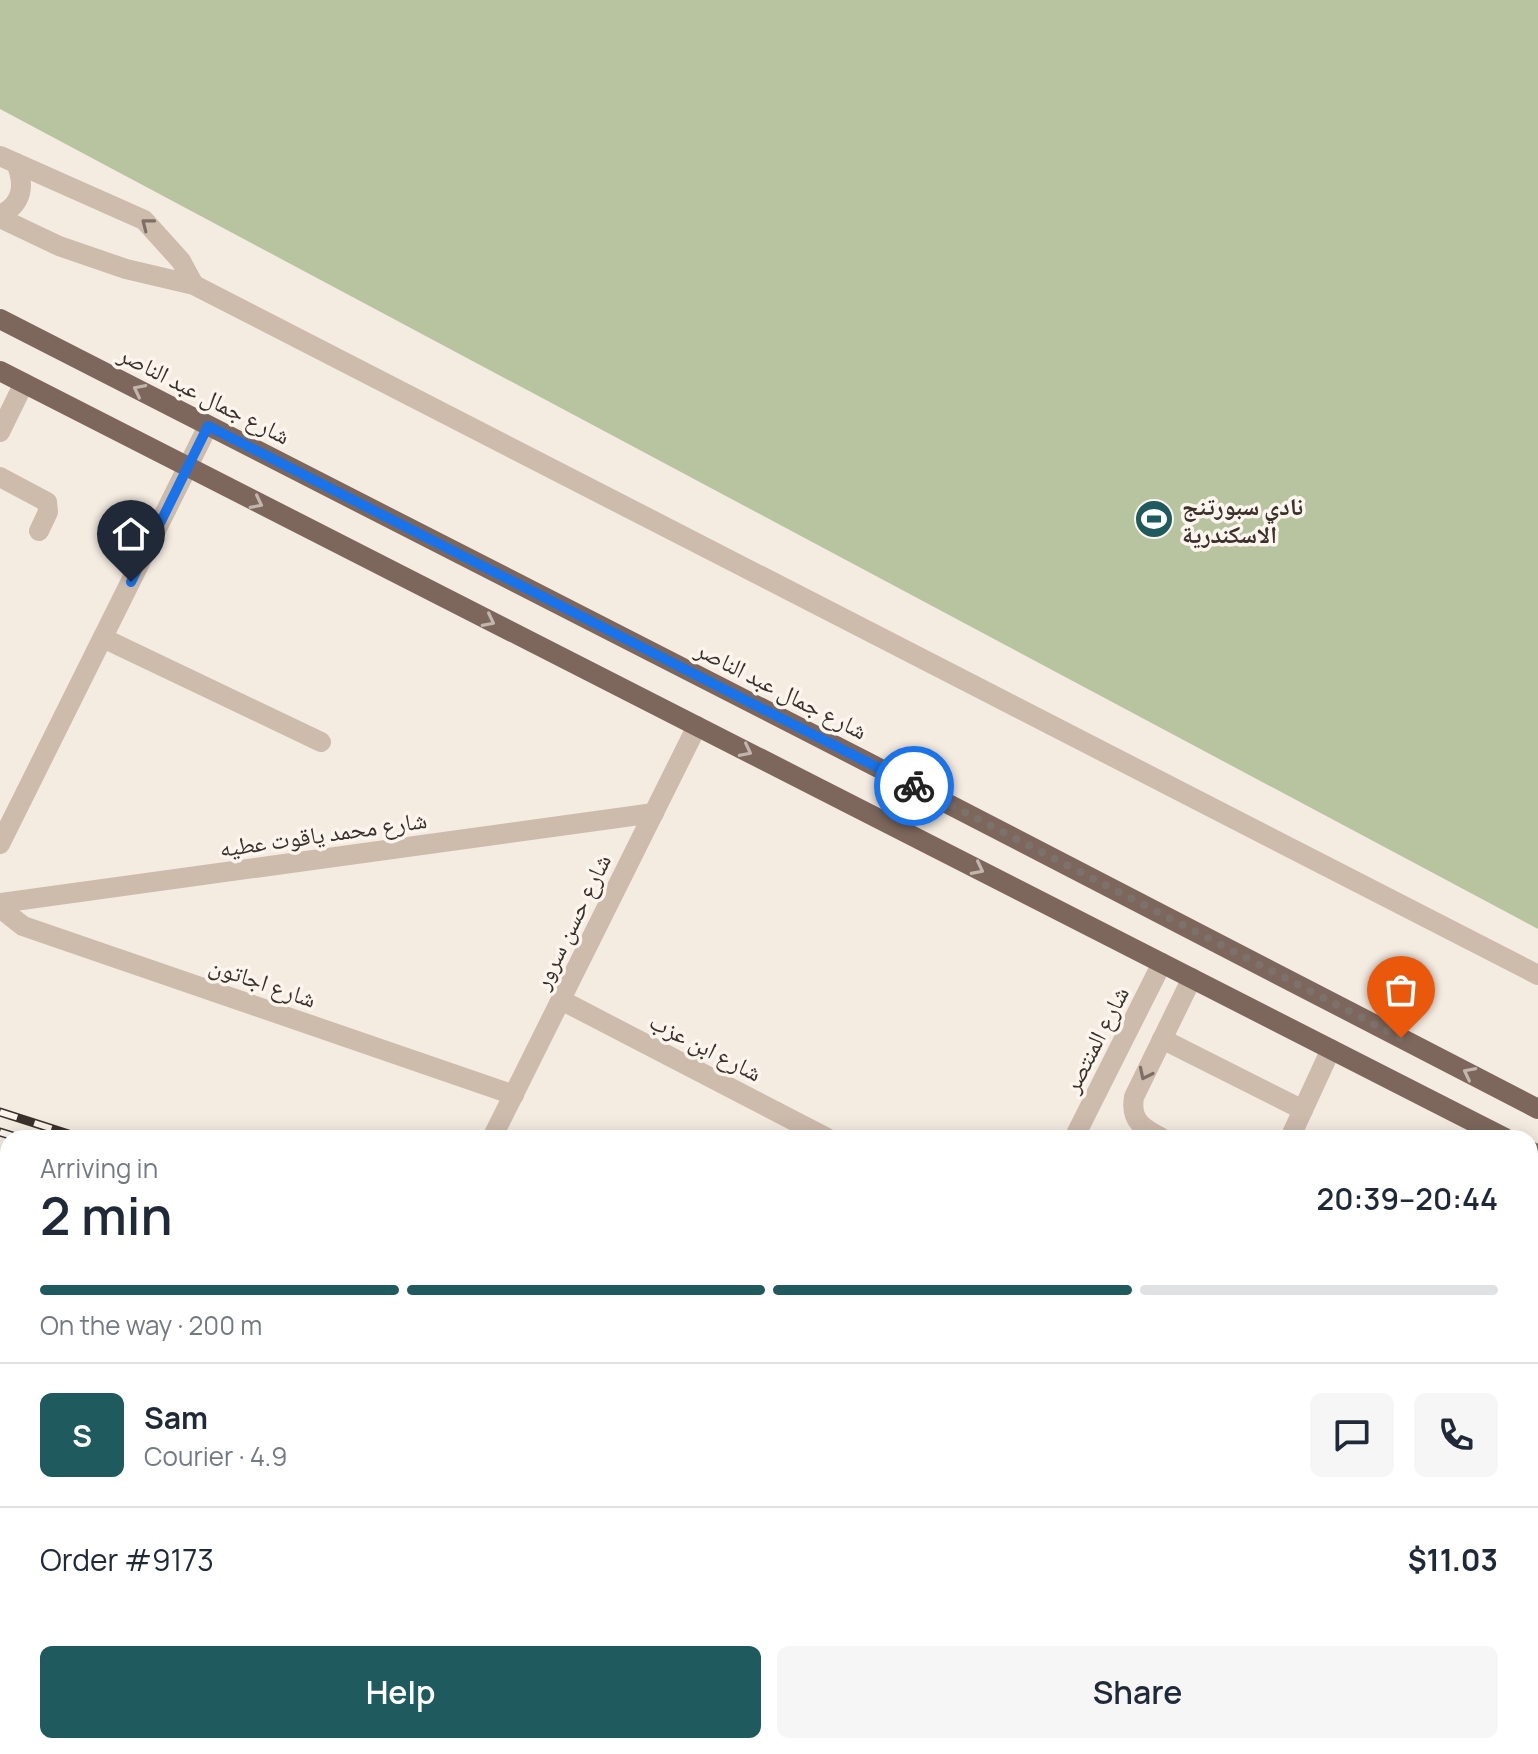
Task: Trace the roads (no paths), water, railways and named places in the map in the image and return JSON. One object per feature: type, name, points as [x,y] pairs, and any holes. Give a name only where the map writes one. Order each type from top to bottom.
[{"type":"main road","name":"شارع جمال عبد الناصر","points":[[0,319],[825,740],[1538,1109]]},
{"type":"main road","points":[[0,371],[1489,1130]]},
{"type":"street","points":[[0,216],[11,209],[20,195],[22,178],[8,159]]},
{"type":"street","points":[[8,159],[144,220],[172,250],[194,285]]},
{"type":"street","points":[[0,216],[59,246],[126,269],[194,285],[1538,975]]},
{"type":"street","points":[[0,432],[24,383]]},
{"type":"street","points":[[0,844],[208,426]]},
{"type":"street","points":[[0,477],[47,502],[48,512],[39,531]]},
{"type":"street","points":[[103,638],[321,742]]},
{"type":"street","name":"شارع حسن سرور","points":[[496,1130],[697,726]]},
{"type":"street","name":"شارع محمد ياقوت عطيه","points":[[0,906],[654,813]]},
{"type":"street","name":"شارع اجاتون","points":[[0,906],[6,915],[23,926],[514,1095]]},
{"type":"street","name":"شارع المنتصر","points":[[1078,1130],[1162,963]]},
{"type":"street","points":[[1148,1130],[1134,1117],[1134,1097],[1192,978]]},
{"type":"street","name":"شارع ابن عزب","points":[[561,1000],[789,1129]]},
{"type":"street","points":[[1162,1039],[1303,1110]]},
{"type":"street","points":[[1294,1130],[1331,1049]]},
{"type":"railway","points":[[0,1112],[56,1130]]},
{"type":"place","name":"نادي سبورتنج الاسكندرية","points":[[1154,519]]}]
